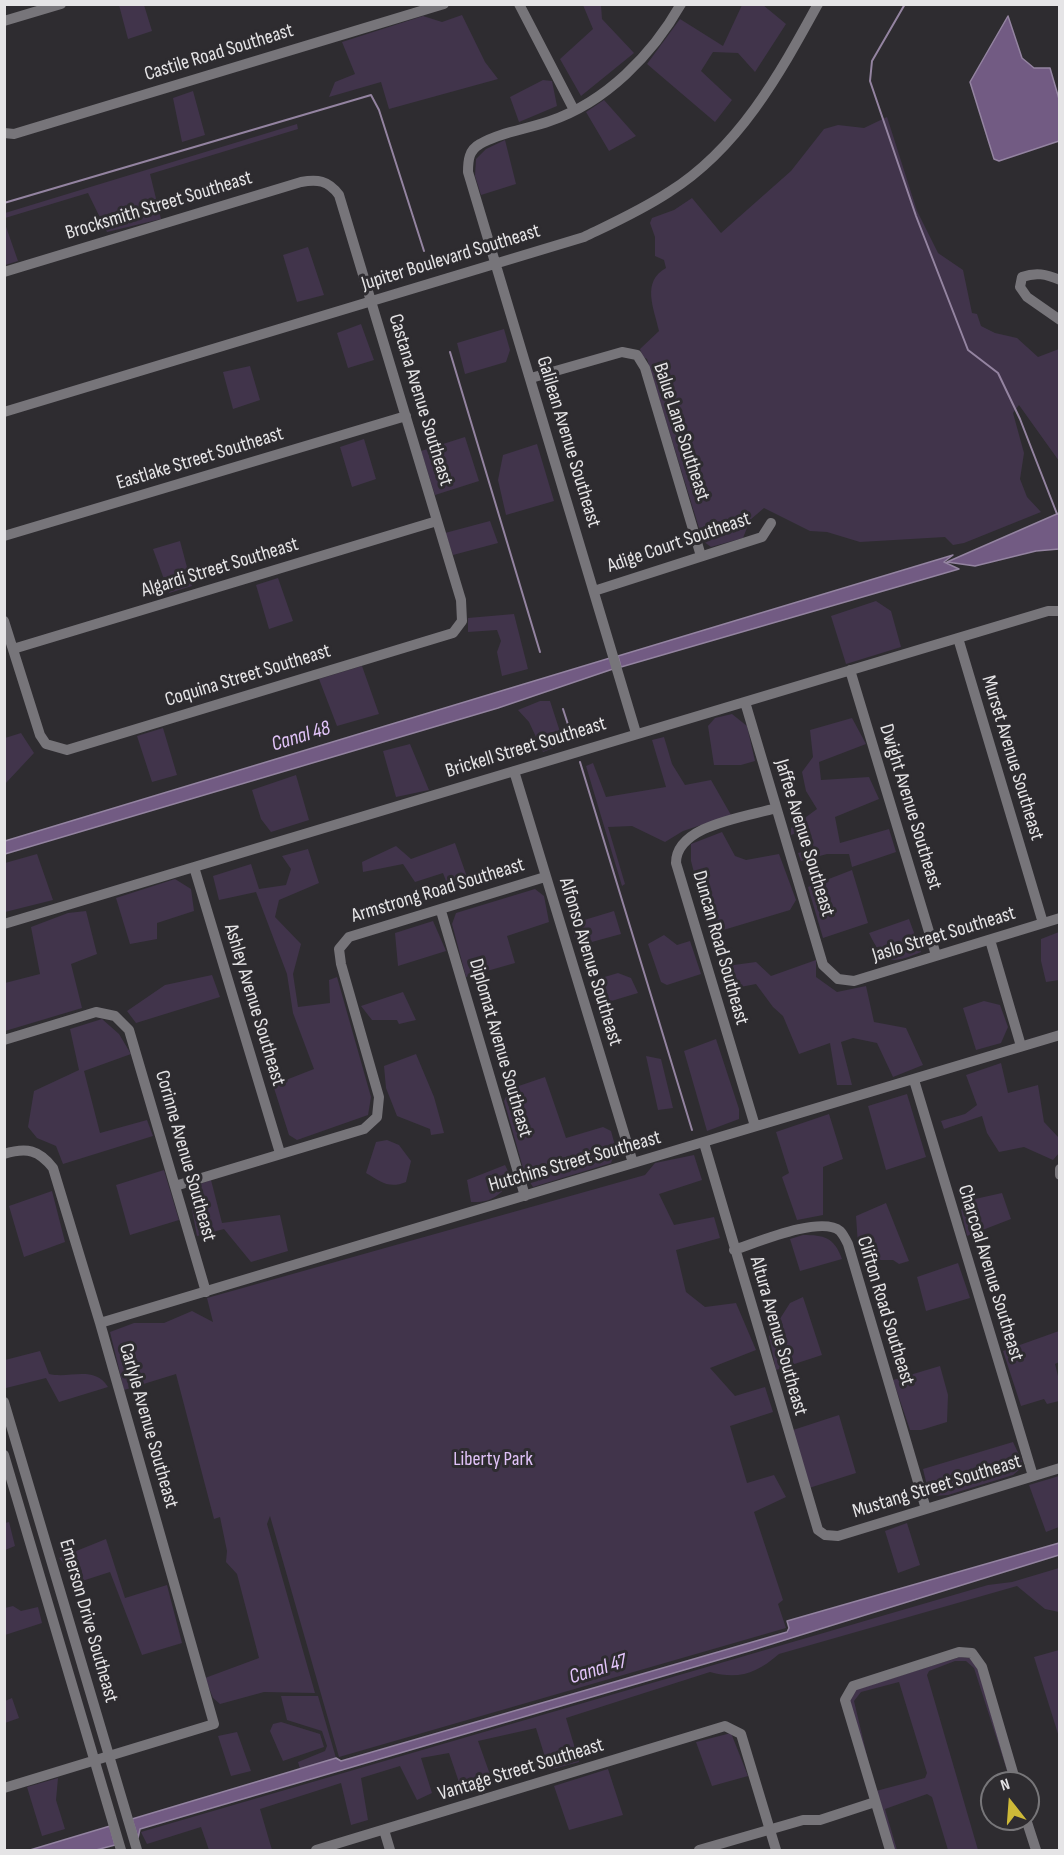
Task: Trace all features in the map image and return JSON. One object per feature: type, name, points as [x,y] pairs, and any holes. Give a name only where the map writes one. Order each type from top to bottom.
[{"type":"street","points":[[4,21],[61,4]]},
{"type":"street","name":"Castile Road Southeast","points":[[4,133],[14,134],[444,4]]},
{"type":"street","points":[[519,4],[574,110],[604,92],[632,69],[652,47],[681,4]]},
{"type":"street","name":"Jupiter Boulevard Southeast","points":[[4,412],[584,237],[671,191],[717,153],[750,118],[780,72],[818,4]]},
{"type":"street","name":"Galilean Avenue Southeast","points":[[574,110],[552,121],[478,145],[468,160],[468,172],[636,733]]},
{"type":"street","name":"Brocksmith Street Southeast","points":[[4,272],[301,182],[324,182]]},
{"type":"street","name":"Castana Avenue Southeast","points":[[324,182],[333,186],[339,195],[461,600],[462,621],[453,633]]},
{"type":"street","points":[[1059,280],[1046,274],[1033,273],[1022,276],[1020,287],[1028,297],[1059,320]]},
{"type":"street","name":"Balue Lane Southeast","points":[[531,378],[622,352],[637,355],[645,368],[701,556]]},
{"type":"street","name":"Eastlake Street Southeast","points":[[4,536],[406,416]]},
{"type":"street","name":"Algardi Street Southeast","points":[[14,649],[437,521]]},
{"type":"street","name":"Adige Court Southeast","points":[[594,591],[762,537],[771,523]]},
{"type":"street","name":"Brickell Street Southeast","points":[[4,924],[636,733],[1048,611],[1059,611]]},
{"type":"street","points":[[4,621],[14,649]]},
{"type":"street","name":"Coquina Street Southeast","points":[[14,649],[40,735],[46,744],[53,748],[67,750],[453,633]]},
{"type":"street","name":"Murset Avenue Southeast","points":[[958,638],[1043,923]]},
{"type":"street","name":"Dwight Avenue Southeast","points":[[850,670],[936,955]]},
{"type":"street","name":"Jaffee Avenue Southeast","points":[[745,702],[823,965],[838,978]]},
{"type":"street","name":"Alfonso Avenue Southeast","points":[[514,771],[633,1163]]},
{"type":"street","name":"Duncan Road Southeast","points":[[754,1126],[676,862],[676,852],[681,843],[700,830],[776,808]]},
{"type":"street","name":"Ashley Avenue Southeast","points":[[194,867],[280,1153]]},
{"type":"street","name":"Armstrong Road Southeast","points":[[175,1186],[364,1129],[377,1117],[379,1098],[341,964],[339,949],[349,937],[545,878]]},
{"type":"street","name":"Diplomat Avenue Southeast","points":[[441,911],[525,1196]]},
{"type":"street","name":"Jaslo Street Southeast","points":[[838,978],[854,981],[1059,918]]},
{"type":"street","points":[[990,940],[1021,1046]]},
{"type":"street","name":"Corinne Avenue Southeast","points":[[4,1040],[96,1012],[116,1016],[129,1030],[206,1292]]},
{"type":"street","name":"Hutchins Street Southeast","points":[[100,1323],[1059,1035]]},
{"type":"street","name":"Charcoal Avenue Southeast","points":[[914,1080],[1033,1476]]},
{"type":"street","name":"Altura Avenue Southeast","points":[[704,1143],[814,1523],[825,1535]]},
{"type":"street","name":"Carlyle Avenue Southeast","points":[[4,1154],[31,1150],[42,1154],[53,1168],[100,1323],[214,1724],[109,1756]]},
{"type":"street","points":[[1059,1169],[1059,1175]]},
{"type":"street","name":"Clifton Road Southeast","points":[[734,1250],[812,1226],[826,1226],[840,1231],[848,1244],[926,1509]]},
{"type":"street","name":"Emerson Drive Southeast","points":[[4,1402],[137,1851]]},
{"type":"street","name":"Emerson Drive Southeast","points":[[4,1455],[122,1851]]},
{"type":"street","name":"Mustang Street Southeast","points":[[825,1535],[838,1536],[1059,1468]]},
{"type":"street","points":[[890,1851],[845,1700],[853,1686],[959,1652],[972,1653],[982,1667],[1012,1771]]},
{"type":"street","name":"Vantage Street Southeast","points":[[316,1851],[725,1726],[736,1729],[741,1734],[770,1829]]},
{"type":"street","points":[[4,1788],[109,1756]]},
{"type":"street","points":[[699,1851],[803,1820],[820,1820],[875,1802]]},
{"type":"street","points":[[770,1829],[776,1851]]},
{"type":"street","points":[[384,1830],[390,1851]]},
{"type":"street","points":[[1030,1831],[1036,1851]]},
{"type":"green space","points":[[119,5],[144,5],[152,31],[128,39]]},
{"type":"green space","points":[[583,5],[601,5],[602,19],[634,53],[581,96],[560,59],[593,29]]},
{"type":"green space","points":[[742,5],[763,5],[786,24],[755,72],[738,53],[713,52],[701,71],[732,100],[715,122],[647,64],[680,19],[723,46]]},
{"type":"green space","points":[[462,15],[485,62],[498,79],[389,109],[381,82],[329,97],[335,82],[355,74],[342,42],[423,16],[442,22]]},
{"type":"green space","points":[[543,80],[552,81],[557,106],[519,122],[510,97]]},
{"type":"green space","points":[[193,91],[205,135],[182,142],[173,98]]},
{"type":"green space","points":[[604,100],[636,136],[609,151],[586,112]]},
{"type":"green space","points":[[887,117],[917,211],[938,253],[963,270],[972,313],[977,314],[981,326],[995,333],[1017,338],[1038,357],[1059,349],[1059,461],[1019,405],[1013,413],[1024,453],[1020,479],[1027,497],[1041,512],[964,543],[953,545],[945,537],[860,542],[827,532],[810,531],[764,508],[750,520],[743,538],[711,547],[703,541],[647,359],[643,357],[640,349],[659,331],[652,305],[651,288],[658,274],[666,268],[664,260],[655,256],[655,237],[650,223],[652,218],[674,210],[692,198],[721,233],[791,171],[824,129],[838,125],[864,128]]},
{"type":"green space","points":[[297,124],[298,129],[150,174],[161,219],[107,232],[88,193],[5,218],[5,213]]},
{"type":"green space","points":[[505,140],[516,184],[481,195],[475,176],[476,159],[486,149]]},
{"type":"green space","points":[[4,221],[18,261],[5,265],[4,265]]},
{"type":"green space","points":[[308,247],[324,295],[297,302],[283,255]]},
{"type":"green space","points":[[361,324],[374,360],[348,368],[337,333]]},
{"type":"green space","points":[[504,329],[510,350],[506,362],[465,374],[457,343]]},
{"type":"green space","points":[[250,366],[260,400],[233,409],[223,372]]},
{"type":"green space","points":[[465,437],[479,481],[435,495],[421,451]]},
{"type":"green space","points":[[364,439],[376,479],[352,487],[340,447]]},
{"type":"green space","points":[[537,444],[554,501],[506,515],[498,480],[503,455]]},
{"type":"green space","points":[[490,521],[498,543],[453,555],[445,533]]},
{"type":"green space","points":[[180,541],[192,586],[169,593],[153,549]]},
{"type":"green space","points":[[278,578],[293,621],[269,629],[256,585]]},
{"type":"green space","points":[[876,601],[891,611],[901,647],[846,664],[831,616]]},
{"type":"green space","points":[[514,614],[528,669],[502,676],[497,652],[501,641],[497,630],[468,632],[468,618]]},
{"type":"green space","points":[[362,666],[379,714],[337,726],[319,679]]},
{"type":"green space","points":[[540,701],[550,701],[564,744],[543,752],[529,722],[518,710]]},
{"type":"green space","points":[[732,714],[747,726],[755,761],[741,765],[714,765],[708,726],[715,718]]},
{"type":"green space","points":[[852,718],[866,744],[819,762],[821,780],[869,777],[879,799],[835,817],[840,843],[889,829],[896,852],[852,867],[849,854],[827,854],[801,861],[798,853],[814,849],[809,828],[791,835],[791,828],[817,809],[806,791],[802,772],[813,757],[810,730]]},
{"type":"green space","points":[[163,728],[177,775],[152,782],[137,736]]},
{"type":"green space","points":[[21,733],[34,753],[5,784],[5,738]]},
{"type":"green space","points":[[664,737],[672,764],[685,785],[711,780],[731,815],[683,831],[665,842],[632,826],[608,827],[625,884],[622,886],[586,766],[593,763],[606,797],[666,787],[652,740]]},
{"type":"green space","points":[[410,744],[429,790],[396,797],[383,751]]},
{"type":"green space","points":[[296,775],[309,820],[271,832],[261,819],[252,790]]},
{"type":"green space","points":[[722,832],[735,856],[746,860],[779,854],[796,900],[790,910],[710,934],[691,861],[691,844]]},
{"type":"green space","points":[[455,843],[467,877],[463,885],[449,889],[443,873],[415,882],[403,864],[363,872],[362,862],[396,846],[411,859]]},
{"type":"green space","points":[[308,849],[319,883],[279,900],[275,917],[301,944],[293,974],[298,1007],[330,1003],[329,980],[337,977],[371,1097],[368,1115],[297,1140],[289,1135],[273,1085],[314,1069],[293,1013],[287,974],[256,892],[219,900],[213,876],[251,864],[259,889],[286,885],[291,869],[282,856]]},
{"type":"green space","points":[[37,854],[53,900],[5,912],[5,863]]},
{"type":"green space","points":[[852,870],[868,923],[823,938],[808,887]]},
{"type":"green space","points":[[175,879],[191,889],[194,911],[157,923],[157,939],[130,944],[116,898]]},
{"type":"green space","points":[[535,889],[544,896],[549,922],[507,936],[515,963],[466,977],[452,924],[456,913]]},
{"type":"green space","points":[[86,911],[97,954],[71,964],[82,1008],[5,1031],[5,983],[40,974],[31,927],[68,913]]},
{"type":"green space","points":[[614,911],[621,934],[577,946],[571,924]]},
{"type":"green space","points":[[909,919],[921,952],[902,959],[889,959],[879,951],[869,933]]},
{"type":"green space","points":[[433,921],[446,951],[398,966],[395,933]]},
{"type":"green space","points":[[1059,932],[1059,980],[1046,982],[1041,961],[1041,939]]},
{"type":"green space","points":[[664,935],[677,945],[690,941],[701,974],[667,985],[661,982],[648,944]]},
{"type":"green space","points":[[816,960],[816,977],[837,992],[866,986],[874,1022],[906,1028],[923,1065],[893,1077],[877,1043],[853,1038],[841,1042],[852,1085],[837,1085],[830,1043],[799,1054],[783,1016],[773,1007],[756,984],[730,989],[719,967],[756,962],[771,976]]},
{"type":"green space","points":[[618,973],[631,978],[638,993],[598,1005],[591,981]]},
{"type":"green space","points":[[212,975],[220,997],[136,1023],[127,1011],[165,985]]},
{"type":"green space","points":[[403,992],[416,1020],[399,1024],[397,1020],[372,1020],[361,1006]]},
{"type":"green space","points":[[984,1001],[1000,1005],[1008,1027],[1001,1043],[976,1050],[963,1008]]},
{"type":"green space","points":[[102,1019],[119,1034],[131,1054],[84,1071],[100,1133],[147,1120],[153,1136],[63,1164],[56,1146],[37,1138],[28,1127],[34,1091],[79,1070],[70,1029]]},
{"type":"green space","points":[[716,1039],[739,1109],[739,1119],[707,1131],[684,1051]]},
{"type":"green space","points":[[416,1054],[434,1097],[444,1133],[431,1135],[430,1129],[397,1116],[386,1088],[384,1066]]},
{"type":"green space","points":[[646,1056],[661,1059],[673,1108],[658,1110]]},
{"type":"green space","points":[[1001,1063],[1008,1093],[1038,1085],[1044,1122],[1059,1138],[1059,1153],[1053,1160],[1024,1147],[999,1152],[987,1133],[982,1116],[944,1129],[941,1121],[965,1114],[977,1105],[966,1075]]},
{"type":"green space","points":[[545,1077],[566,1138],[603,1127],[611,1131],[616,1149],[611,1163],[533,1187],[525,1175],[504,1101],[510,1089]]},
{"type":"green space","points":[[907,1094],[926,1157],[886,1170],[868,1106]]},
{"type":"green space","points":[[829,1114],[843,1159],[823,1167],[823,1215],[797,1220],[782,1177],[789,1173],[776,1132]]},
{"type":"green space","points":[[387,1140],[399,1145],[411,1161],[406,1182],[390,1185],[366,1173],[376,1142]]},
{"type":"green space","name":"Liberty Park","points":[[694,1155],[702,1180],[659,1194],[674,1225],[714,1217],[720,1238],[676,1250],[686,1292],[705,1307],[736,1303],[756,1350],[710,1368],[735,1396],[765,1387],[773,1412],[730,1426],[747,1483],[774,1475],[786,1497],[754,1512],[783,1600],[778,1604],[786,1628],[339,1757],[270,1516],[267,1524],[315,1693],[264,1692],[220,1704],[213,1698],[205,1678],[259,1658],[237,1574],[226,1562],[227,1551],[220,1517],[214,1519],[176,1374],[124,1390],[110,1332],[134,1323],[164,1323],[192,1311],[213,1322],[207,1298],[645,1175],[655,1163]]},
{"type":"green space","points":[[505,1165],[512,1179],[503,1190],[490,1200],[471,1202],[467,1180]]},
{"type":"green space","points":[[164,1170],[179,1220],[130,1235],[116,1185]]},
{"type":"green space","points":[[211,1180],[222,1223],[280,1215],[288,1251],[251,1262],[224,1229],[197,1236],[190,1199],[195,1186]]},
{"type":"green space","points":[[52,1191],[65,1242],[24,1257],[9,1206]]},
{"type":"green space","points":[[1002,1193],[1011,1219],[967,1236],[961,1210],[966,1201]]},
{"type":"green space","points":[[886,1203],[909,1261],[899,1264],[893,1260],[871,1260],[858,1245],[856,1216]]},
{"type":"green space","points":[[803,1235],[822,1237],[832,1242],[842,1259],[800,1271],[790,1239]]},
{"type":"green space","points":[[958,1263],[970,1298],[926,1311],[917,1277]]},
{"type":"green space","points":[[803,1297],[822,1355],[776,1370],[769,1336],[790,1303]]},
{"type":"green space","points":[[1059,1331],[1059,1362],[1055,1364],[1059,1380],[1059,1401],[1047,1404],[1044,1399],[1021,1406],[1003,1351]]},
{"type":"green space","points":[[40,1351],[49,1374],[96,1376],[108,1387],[59,1402],[46,1378],[6,1388],[5,1360]]},
{"type":"green space","points":[[940,1366],[948,1395],[947,1422],[921,1430],[910,1430],[893,1380]]},
{"type":"green space","points":[[839,1415],[856,1473],[809,1488],[793,1430]]},
{"type":"green space","points":[[1013,1442],[1022,1461],[1020,1469],[1013,1475],[948,1495],[933,1496],[927,1486],[923,1469]]},
{"type":"green space","points":[[1059,1476],[1059,1527],[1046,1532],[1029,1485]]},
{"type":"green space","points":[[9,1522],[15,1546],[5,1550],[5,1523]]},
{"type":"green space","points":[[907,1523],[920,1565],[898,1573],[885,1531]]},
{"type":"green space","points":[[106,1539],[125,1598],[167,1585],[182,1643],[142,1655],[110,1572],[79,1582],[59,1558]]},
{"type":"green space","points":[[1059,1568],[1059,1612],[1045,1609],[1017,1586],[779,1654],[763,1666],[747,1673],[730,1675],[710,1672],[566,1718],[579,1762],[549,1770],[536,1728],[478,1741],[492,1780],[480,1790],[462,1791],[449,1753],[421,1758],[432,1793],[417,1800],[400,1766],[361,1778],[368,1820],[351,1825],[341,1783],[260,1809],[272,1850],[209,1850],[201,1827],[147,1844],[141,1832],[988,1585],[1012,1582]]},
{"type":"green space","points":[[13,1606],[21,1611],[38,1607],[42,1623],[5,1635],[5,1608]]},
{"type":"green space","points":[[1060,1650],[1059,1737],[1034,1657]]},
{"type":"green space","points":[[960,1657],[970,1658],[978,1669],[1008,1771],[974,1668],[966,1661],[955,1661],[929,1671],[927,1675],[978,1850],[948,1850],[932,1797],[927,1794],[885,1809],[897,1850],[894,1850],[876,1791],[925,1778],[927,1773],[899,1682],[861,1692],[854,1701],[872,1777],[849,1701],[855,1690]]},
{"type":"green space","points":[[281,1696],[318,1696],[336,1758],[300,1769],[298,1762],[325,1751],[327,1746],[322,1731],[287,1720]]},
{"type":"green space","points":[[12,1698],[19,1718],[5,1723],[5,1701]]},
{"type":"green space","points":[[281,1722],[320,1734],[324,1747],[283,1761],[270,1731],[273,1724]]},
{"type":"green space","points":[[237,1732],[251,1771],[231,1776],[218,1736]]},
{"type":"green space","points":[[731,1733],[748,1776],[712,1786],[696,1742]]},
{"type":"green space","points":[[608,1769],[623,1815],[569,1830],[554,1786]]},
{"type":"green space","points":[[58,1778],[56,1800],[65,1829],[42,1836],[27,1787]]},
{"type":"shaded area","points":[[1008,16],[1022,58],[1034,68],[1050,68],[1059,99],[1059,141],[999,161],[994,159],[970,82]]},
{"type":"shaded area","points":[[1059,513],[1059,549],[1036,551],[975,566],[947,562]]},
{"type":"shaded area","points":[[953,555],[944,562],[959,569],[621,667],[618,656]]},
{"type":"shaded area","points":[[610,658],[613,669],[498,708],[5,854],[5,841]]},
{"type":"shaded area","points":[[1059,1543],[1059,1555],[749,1651],[140,1829],[138,1838],[132,1819],[336,1758],[341,1761],[787,1632],[789,1628],[787,1621]]},
{"type":"shaded area","points":[[110,1826],[115,1845],[96,1850],[30,1850]]},
{"type":"waterway","points":[[905,4],[872,61],[870,81],[916,216],[968,350],[998,373],[1020,419],[1057,514]]},
{"type":"waterway","points":[[4,203],[371,95],[379,110],[424,251]]},
{"type":"waterway","points":[[450,352],[540,652]]},
{"type":"waterway","points":[[563,709],[573,740]]},
{"type":"waterway","points":[[580,762],[692,1130]]},
{"type":"water label","name":"Canal 48","points":[[301,737]]},
{"type":"water label","name":"Canal 47","points":[[598,1670]]}]
